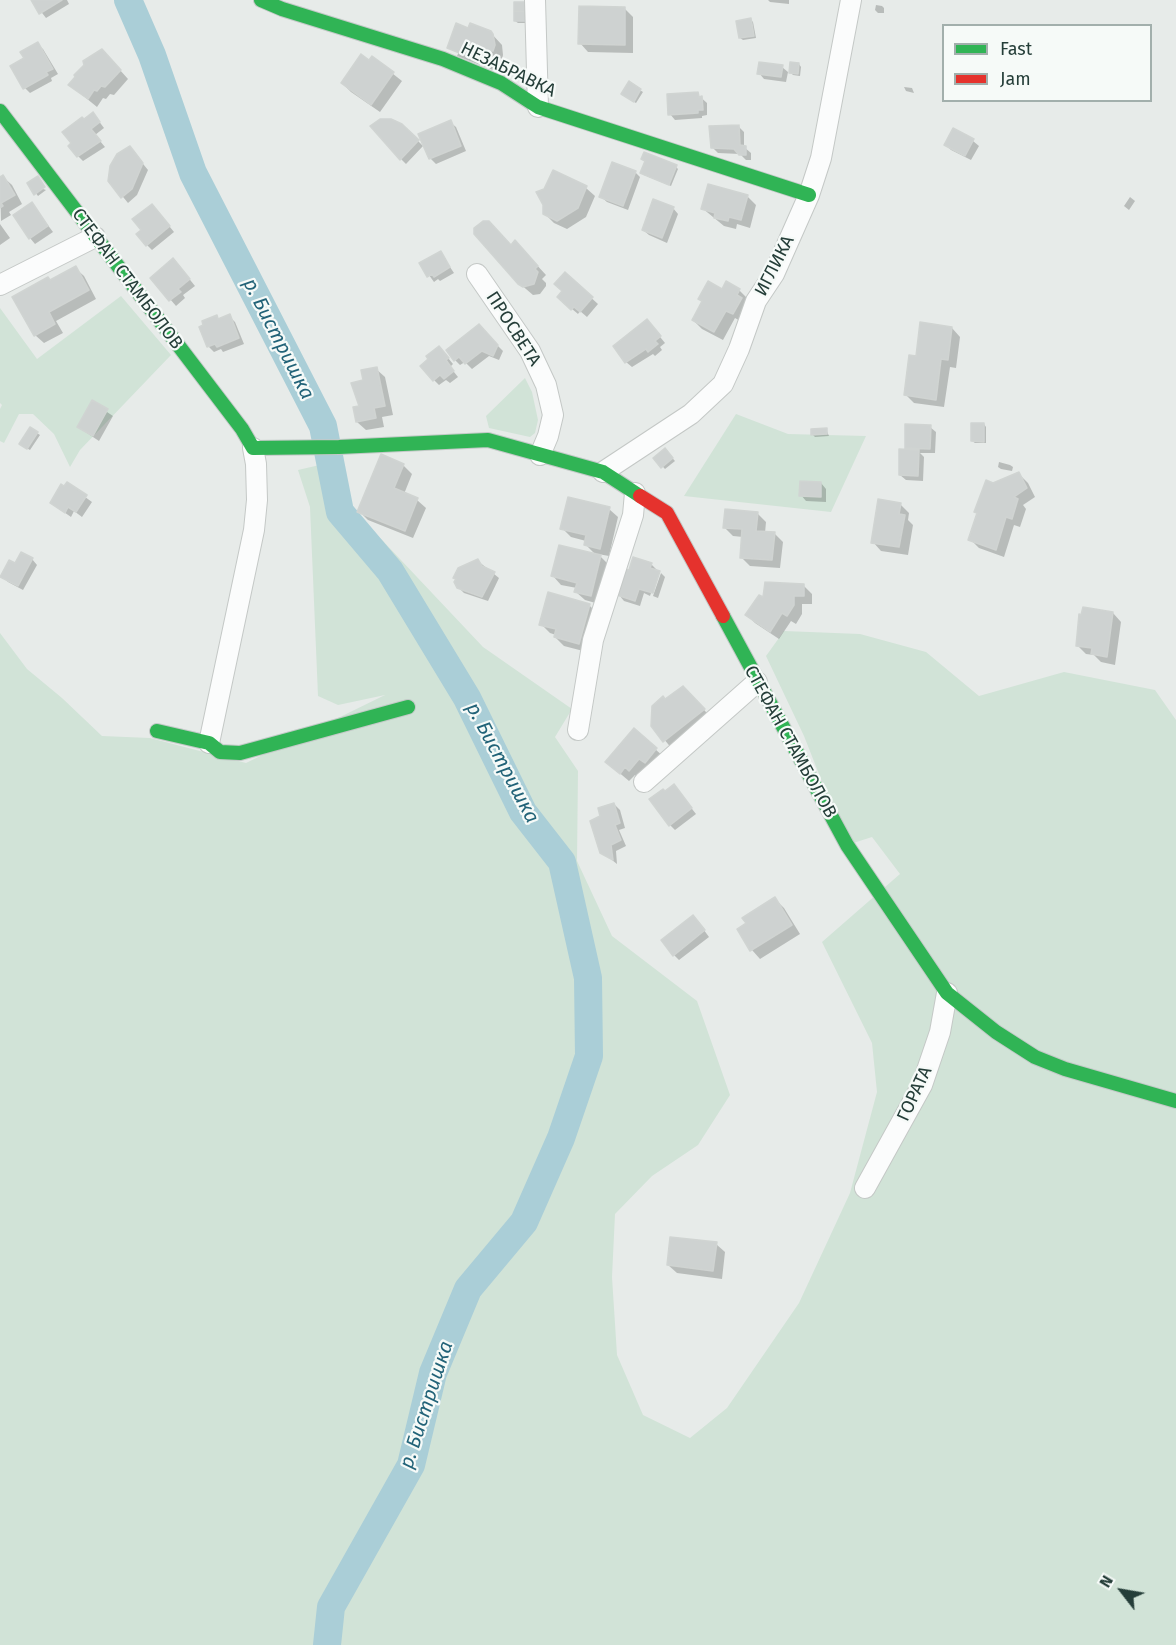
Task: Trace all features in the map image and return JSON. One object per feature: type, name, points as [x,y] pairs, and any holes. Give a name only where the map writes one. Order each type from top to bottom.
[{"type":"street","name":"НЕЗАБРАВКА","points":[[261,0],[282,9],[443,59],[501,83],[538,107],[809,195]]},
{"type":"street","points":[[536,0],[538,107]]},
{"type":"street","name":"ИГЛИКА","points":[[603,472],[691,414],[723,384],[756,302],[774,274],[809,195],[821,158],[851,0]]},
{"type":"street","name":"СТЕФАН СТАМБОЛОВ","points":[[0,111],[242,429],[253,448],[257,500],[254,530],[209,743]]},
{"type":"street","points":[[0,285],[95,237]]},
{"type":"street","name":"ПРОСВЕТА","points":[[477,274],[530,351],[546,385],[553,415],[540,455]]},
{"type":"street","name":"СТЕФАН СТАМБОЛОВ","points":[[253,448],[339,447],[488,440],[603,472],[667,513],[847,845],[947,993],[996,1032],[1035,1057],[1065,1069],[1176,1101]]},
{"type":"street","points":[[578,730],[594,640],[633,515],[635,493]]},
{"type":"street","points":[[645,782],[757,682]]},
{"type":"street","points":[[157,731],[209,743],[220,752],[240,753],[408,707]]},
{"type":"street","name":"ГОРАТА","points":[[865,1188],[922,1085],[940,1032],[947,993]]},
{"type":"green space","points":[[121,296],[171,355],[80,450],[70,467],[54,434],[33,414],[19,414],[4,443],[0,441],[2,405],[0,403],[0,308],[37,359]]},
{"type":"green space","points":[[525,378],[532,392],[538,420],[535,433],[530,437],[489,428],[486,416]]},
{"type":"green space","points":[[736,414],[788,434],[866,436],[831,512],[684,496]]},
{"type":"green space","points":[[337,461],[344,505],[383,541],[483,647],[572,709],[555,737],[578,771],[577,861],[612,936],[697,1001],[730,1095],[698,1145],[652,1176],[615,1214],[612,1277],[617,1355],[643,1415],[690,1438],[727,1408],[799,1303],[850,1193],[877,1092],[872,1043],[822,942],[900,874],[872,837],[847,845],[804,736],[766,656],[784,631],[860,634],[926,652],[979,696],[1064,672],[1155,690],[1176,720],[1176,1645],[0,1645],[0,633],[27,669],[102,736],[150,738],[246,763],[385,695],[338,705],[318,696],[310,507],[298,470]]},
{"type":"building","points":[[31,0],[62,0],[39,14]]},
{"type":"building","points":[[514,2],[531,2],[531,12],[514,11]]},
{"type":"building","points":[[579,6],[625,7],[625,45],[578,44]]},
{"type":"building","points":[[514,11],[531,12],[531,21],[514,21]]},
{"type":"building","points":[[751,18],[754,36],[739,38],[736,21]]},
{"type":"building","points":[[456,23],[468,28],[470,23],[491,31],[495,45],[493,51],[489,50],[485,63],[447,48]]},
{"type":"building","points":[[38,42],[53,69],[46,72],[48,75],[23,89],[10,66],[24,58],[20,52]]},
{"type":"building","points":[[102,49],[121,70],[105,87],[101,86],[97,91],[94,90],[88,99],[68,85],[84,65],[83,61]]},
{"type":"building","points":[[361,54],[369,60],[372,56],[394,72],[371,105],[341,83]]},
{"type":"building","points":[[759,62],[783,65],[781,77],[757,74]]},
{"type":"building","points":[[790,62],[799,63],[798,74],[789,73]]},
{"type":"building","points":[[629,81],[641,89],[634,102],[621,94]]},
{"type":"building","points":[[698,92],[699,97],[702,96],[703,110],[698,110],[698,113],[668,115],[667,94]]},
{"type":"building","points":[[93,112],[100,122],[91,129],[101,141],[77,157],[68,146],[71,143],[62,132]]},
{"type":"building","points":[[380,119],[391,119],[402,124],[419,140],[400,160],[370,126]]},
{"type":"building","points":[[451,120],[461,146],[429,159],[418,134]]},
{"type":"building","points":[[739,125],[740,145],[746,146],[746,155],[739,155],[734,149],[711,148],[709,126]]},
{"type":"building","points":[[953,128],[974,139],[965,156],[944,145]]},
{"type":"building","points":[[130,146],[143,163],[132,189],[121,198],[108,181],[110,166],[117,154]]},
{"type":"building","points":[[644,152],[677,165],[669,185],[640,173],[645,161],[641,159]]},
{"type":"building","points":[[612,162],[636,171],[623,206],[599,197]]},
{"type":"building","points":[[553,170],[587,186],[578,208],[557,221],[543,214],[543,205],[536,192],[544,189]]},
{"type":"building","points":[[3,175],[15,195],[1,203],[3,206],[0,208],[0,177]]},
{"type":"building","points":[[38,176],[45,187],[34,195],[27,183]]},
{"type":"building","points":[[708,184],[748,195],[741,220],[729,217],[728,221],[714,218],[715,213],[701,209]]},
{"type":"building","points":[[653,199],[674,207],[662,238],[642,230]]},
{"type":"building","points":[[32,202],[48,226],[29,239],[13,215]]},
{"type":"building","points":[[152,204],[170,226],[146,246],[136,234],[141,230],[132,219]]},
{"type":"building","points":[[483,221],[489,221],[511,245],[515,240],[538,266],[535,269],[538,272],[534,284],[523,287],[518,284],[474,234],[474,228]]},
{"type":"building","points":[[441,251],[450,267],[434,277],[432,274],[427,277],[419,263]]},
{"type":"building","points":[[173,258],[190,279],[178,289],[181,292],[169,301],[150,278]]},
{"type":"building","points":[[76,266],[89,290],[49,312],[55,324],[34,336],[12,297],[48,277],[50,280]]},
{"type":"building","points":[[565,272],[593,297],[580,312],[574,307],[571,310],[557,297],[562,291],[554,284]]},
{"type":"building","points":[[708,281],[722,289],[726,281],[740,289],[737,295],[742,298],[733,314],[726,311],[714,332],[692,320],[702,301],[698,299]]},
{"type":"building","points":[[230,314],[239,338],[217,347],[215,344],[207,347],[199,327],[203,325],[202,321],[217,315],[218,319]]},
{"type":"building","points":[[647,319],[661,336],[655,341],[658,344],[648,352],[646,349],[625,363],[613,346]]},
{"type":"building","points":[[920,322],[952,327],[948,360],[941,359],[936,400],[904,395],[909,355],[916,356]]},
{"type":"building","points":[[479,324],[498,345],[493,356],[482,351],[465,364],[459,357],[454,361],[446,350]]},
{"type":"building","points":[[439,346],[449,358],[446,360],[454,371],[444,379],[440,375],[433,381],[420,366],[428,359],[426,356]]},
{"type":"building","points":[[377,367],[385,406],[374,408],[376,418],[356,422],[353,407],[359,406],[351,383],[363,380],[361,370]]},
{"type":"building","points":[[92,400],[108,409],[93,436],[77,427]]},
{"type":"building","points":[[971,423],[984,423],[984,442],[971,441]]},
{"type":"building","points":[[905,424],[931,425],[930,449],[905,448]]},
{"type":"building","points":[[30,427],[38,432],[27,449],[19,444]]},
{"type":"building","points":[[827,428],[827,434],[811,435],[811,429]]},
{"type":"building","points":[[665,448],[673,458],[661,468],[653,458]]},
{"type":"building","points":[[899,449],[919,450],[918,476],[899,475]]},
{"type":"building","points":[[381,454],[404,464],[394,488],[418,498],[405,531],[357,512]]},
{"type":"building","points":[[1019,472],[1027,488],[1014,497],[1018,499],[1012,519],[1006,517],[996,550],[968,540],[977,513],[974,512],[986,480],[993,483]]},
{"type":"building","points":[[800,481],[821,482],[821,497],[799,496]]},
{"type":"building","points":[[67,482],[87,495],[76,512],[68,507],[65,513],[50,503],[61,484],[64,486]]},
{"type":"building","points":[[568,497],[610,507],[600,549],[584,545],[586,535],[560,529]]},
{"type":"building","points":[[878,499],[901,503],[899,514],[905,515],[899,547],[871,543]]},
{"type":"building","points":[[725,509],[758,512],[756,531],[775,532],[772,560],[740,558],[742,529],[723,528]]},
{"type":"building","points":[[559,545],[601,555],[591,596],[574,592],[577,583],[551,576]]},
{"type":"building","points":[[21,552],[33,558],[18,586],[0,577],[9,560],[15,563]]},
{"type":"building","points":[[633,557],[652,563],[650,568],[660,571],[653,593],[639,589],[635,601],[617,595],[625,569],[629,570]]},
{"type":"building","points":[[478,559],[482,566],[495,572],[482,597],[457,588],[454,582],[456,579],[453,578],[458,568]]},
{"type":"building","points":[[765,582],[804,584],[804,596],[794,596],[794,605],[787,616],[782,613],[770,632],[745,615],[759,595],[763,597]]},
{"type":"building","points":[[548,592],[590,604],[579,644],[554,637],[556,629],[539,625]]},
{"type":"building","points":[[1083,607],[1113,612],[1107,657],[1091,654],[1092,648],[1076,646],[1079,614],[1081,615]]},
{"type":"building","points":[[683,686],[705,709],[663,742],[651,726],[652,706],[663,696],[665,699]]},
{"type":"building","points":[[634,728],[657,748],[645,763],[639,759],[629,771],[625,767],[620,774],[605,762]]},
{"type":"building","points":[[674,784],[692,808],[669,826],[649,799]]},
{"type":"building","points":[[614,803],[620,823],[615,825],[621,840],[611,845],[613,860],[600,853],[590,821],[600,816],[598,808]]},
{"type":"building","points":[[775,897],[792,925],[750,951],[737,929],[746,923],[742,918]]},
{"type":"building","points":[[693,915],[705,930],[673,956],[661,940]]},
{"type":"building","points":[[670,1237],[717,1242],[713,1271],[667,1265]]},
{"type":"waterway","name":"р. Бистришка","points":[[128,0],[152,55],[193,173],[323,426],[340,512],[390,571],[467,698],[523,812],[562,862],[588,978],[589,1056],[561,1138],[524,1222],[468,1289],[433,1373],[411,1465],[331,1607],[327,1645]]},
{"type":"traffic: fast","points":[[261,0],[282,9],[443,59],[501,83],[538,107],[809,195]]},
{"type":"traffic: fast","points":[[0,111],[242,429],[253,448],[339,447],[488,440],[603,472],[640,496]]},
{"type":"traffic: fast","points":[[723,616],[847,845],[947,993],[996,1032],[1035,1057],[1065,1069],[1176,1101]]},
{"type":"traffic: fast","points":[[157,731],[209,743],[220,752],[240,753],[408,707]]},
{"type":"traffic: jam","points":[[640,496],[667,513],[723,616]]}]
